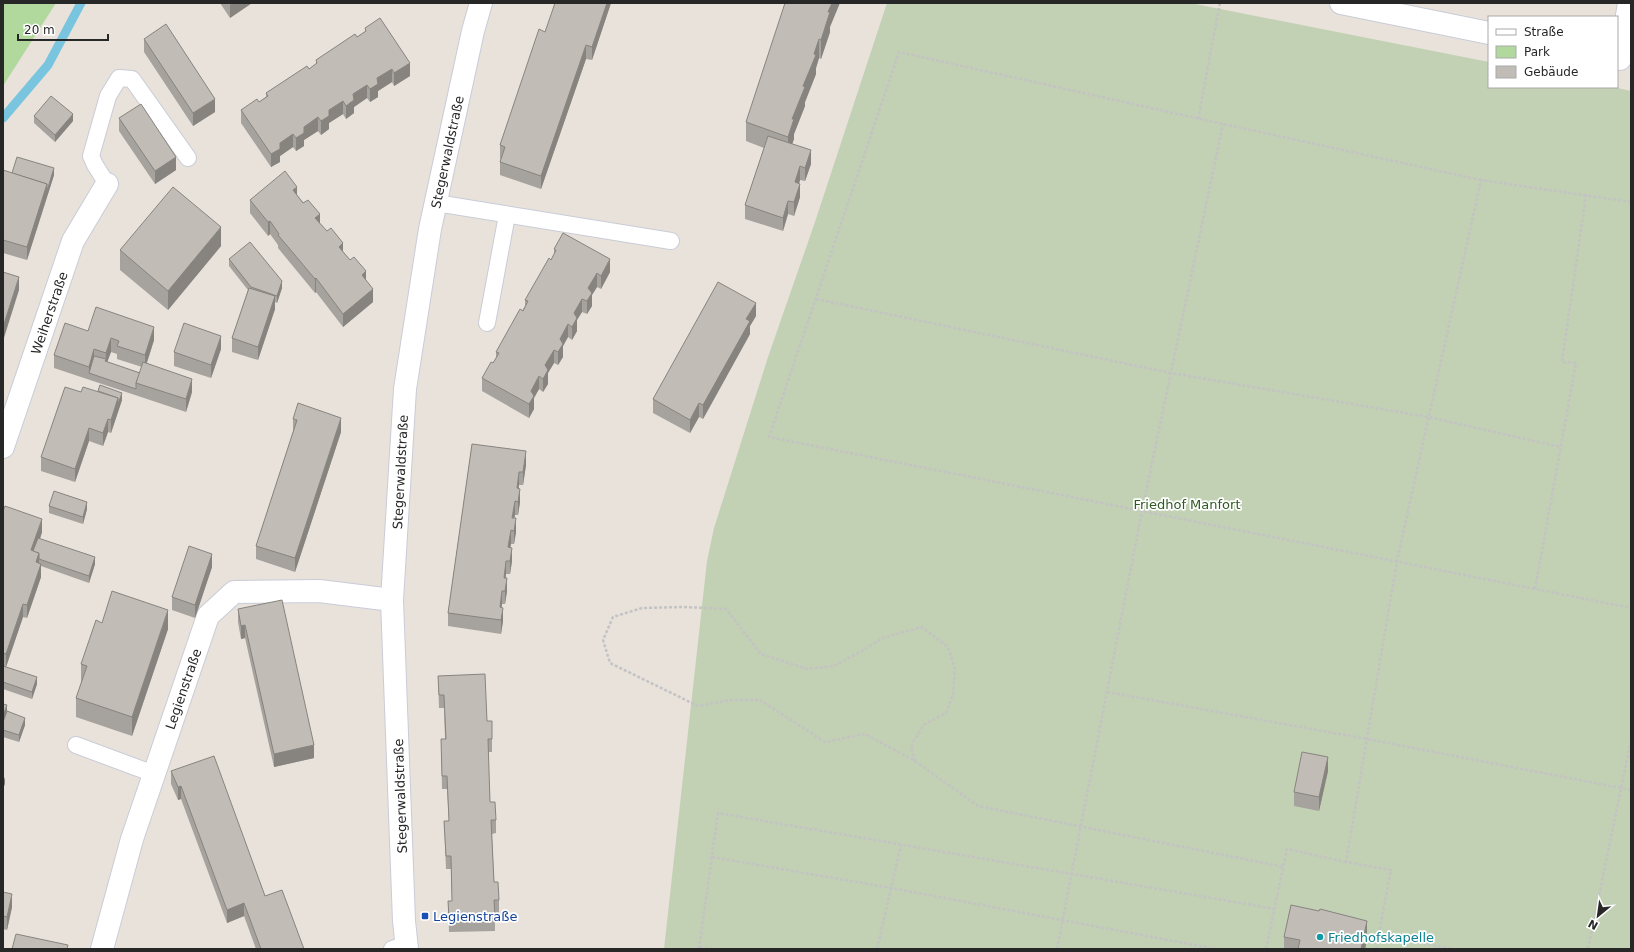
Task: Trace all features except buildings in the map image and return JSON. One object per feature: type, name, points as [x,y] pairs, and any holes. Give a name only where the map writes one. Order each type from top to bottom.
[{"type":"street","name":"Stegerwaldstraße","points":[[402,947],[404,922],[392,600],[405,389],[430,228],[473,31],[481,3]]},
{"type":"street","points":[[1340,3],[1488,33]]},
{"type":"street","points":[[1623,60],[1629,3]]},
{"type":"street","name":"Weiherstraße","points":[[3,446],[73,241],[107,184]]},
{"type":"street","name":"Legienstraße","points":[[102,949],[132,839],[208,616],[234,592],[319,591],[392,600]]},
{"type":"lane","points":[[107,184],[91,156],[108,96],[119,78],[132,79],[188,158]]},
{"type":"lane","points":[[436,203],[670,241]]},
{"type":"lane","points":[[486,323],[507,215]]},
{"type":"lane","points":[[76,745],[154,774]]},
{"type":"path","points":[[1198,118],[1220,3]]},
{"type":"path","points":[[1631,202],[1481,180],[899,52],[769,436],[1631,608]]},
{"type":"path","points":[[1058,949],[1142,511],[1223,124]]},
{"type":"path","points":[[1346,862],[1397,561],[1481,180]]},
{"type":"path","points":[[1535,589],[1576,363],[1562,362],[1586,195]]},
{"type":"path","points":[[816,299],[1171,373],[1428,417],[1561,447]]},
{"type":"path","points":[[915,761],[911,748],[914,740],[925,724],[946,713],[953,694],[955,669],[948,647],[922,627],[883,638],[834,666],[808,669],[761,654],[726,609],[684,607],[642,608],[613,617],[603,640],[610,663],[698,706],[731,700],[760,700],[826,742],[865,734],[915,761],[978,806],[1284,867]]},
{"type":"path","points":[[1108,692],[1367,739],[1631,790]]},
{"type":"path","points":[[1588,949],[1631,740]]},
{"type":"path","points":[[712,949],[700,948],[718,814],[1275,909]]},
{"type":"path","points":[[877,949],[901,845]]},
{"type":"path","points":[[1266,949],[1287,849],[1392,870],[1376,949]]},
{"type":"path","points":[[712,857],[891,888],[1216,949]]},
{"type":"path","points":[[1379,934],[1452,949]]},
{"type":"green space","points":[[3,3],[56,3],[3,86]]},
{"type":"green space","name":"Friedhof Manfort","points":[[887,3],[1190,3],[1488,62],[1488,88],[1618,88],[1631,91],[1631,949],[664,949],[707,561],[714,528],[768,357],[814,225]]},
{"type":"waterway","points":[[3,118],[48,65],[81,3]]},
{"type":"place","name":"Legienstraße","points":[[425,916]]},
{"type":"place","name":"Friedhofskapelle","points":[[1320,937]]}]
